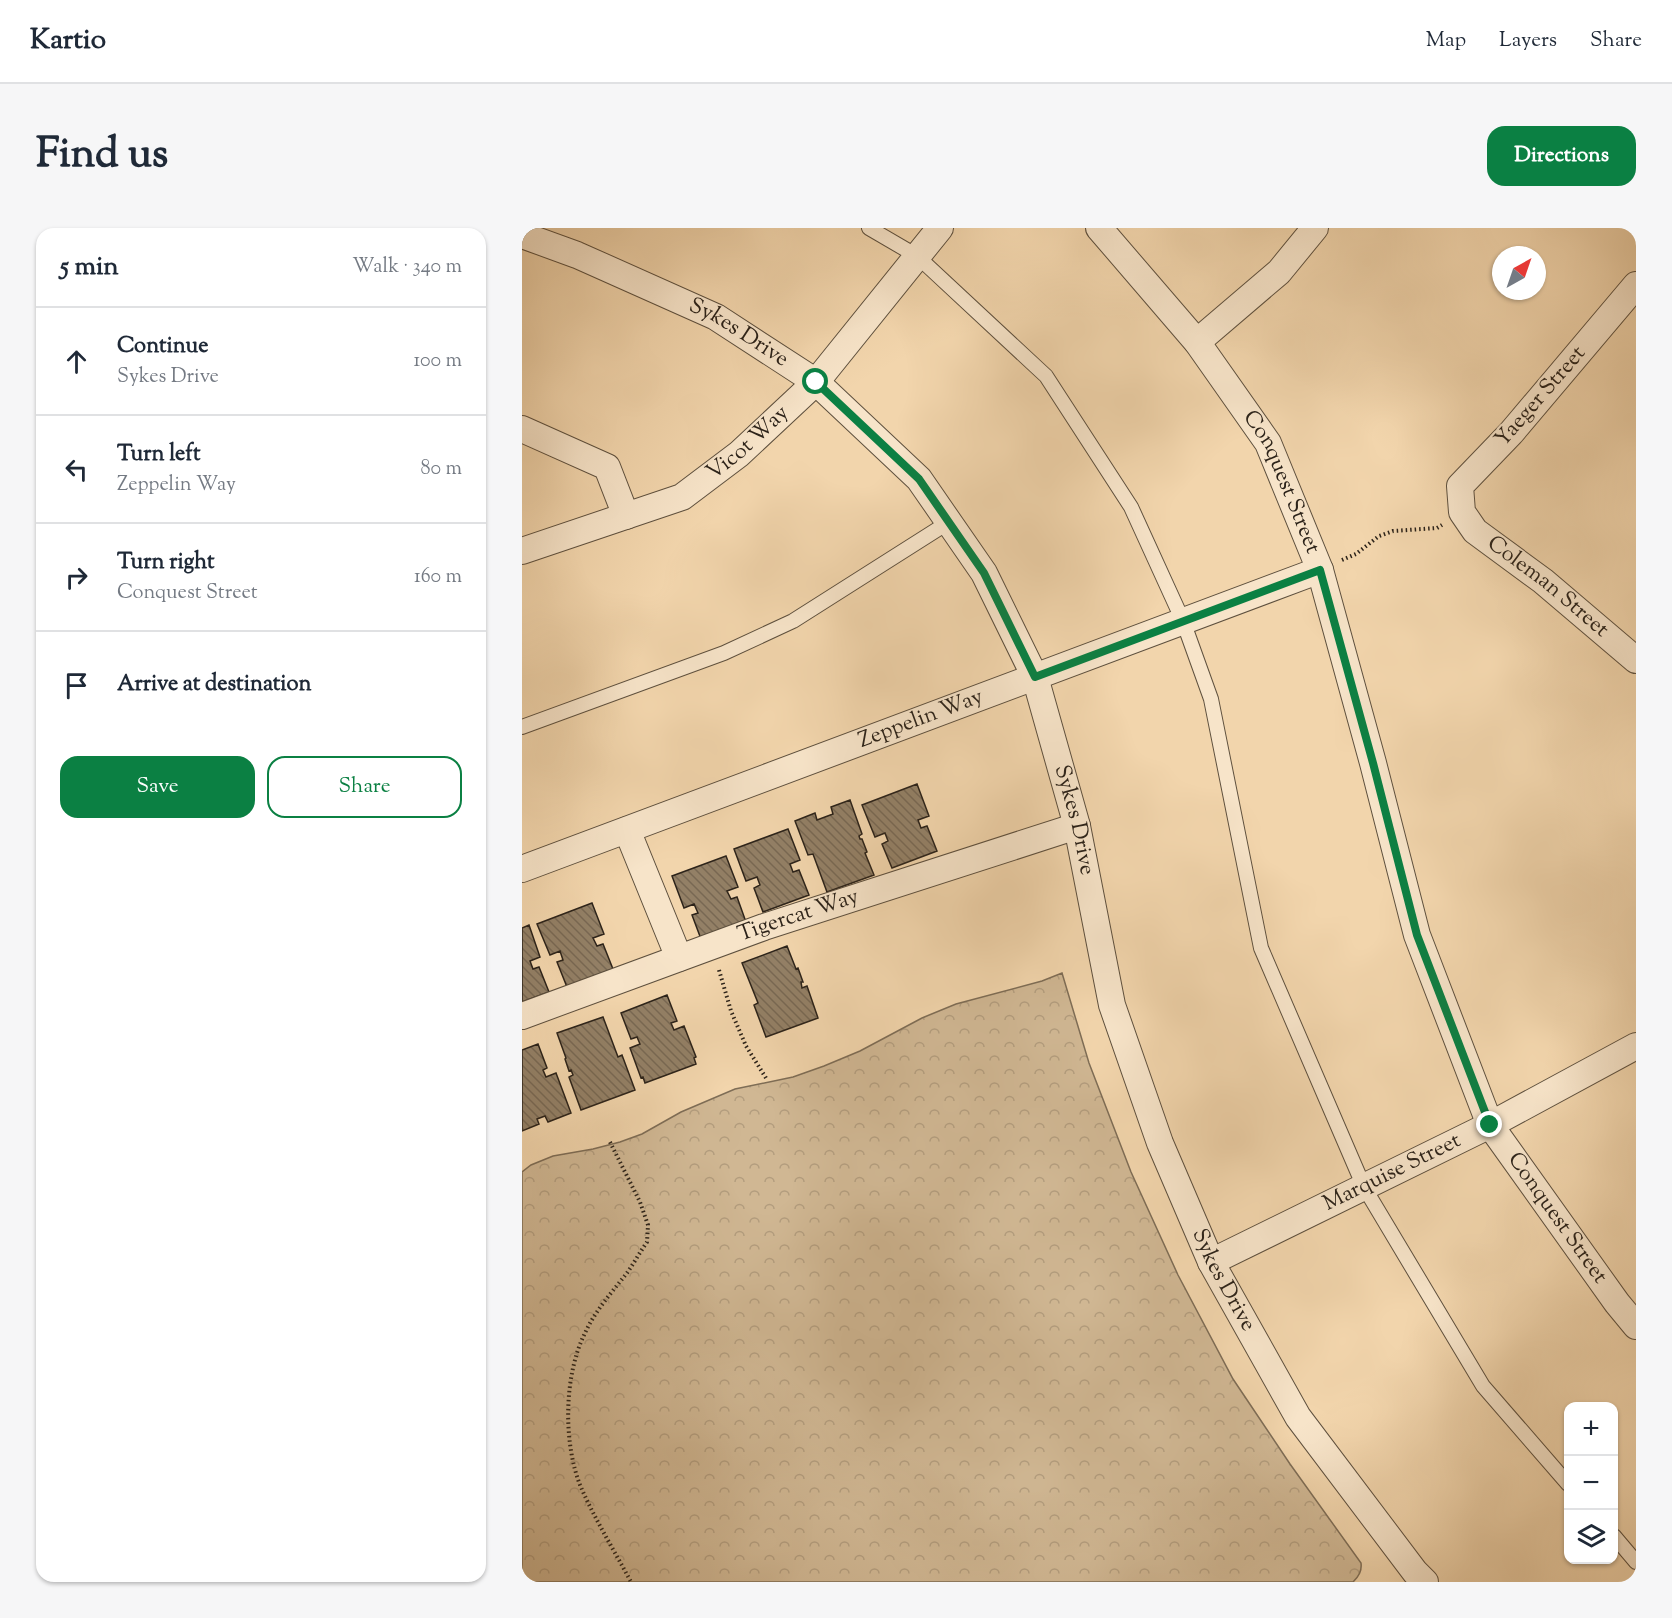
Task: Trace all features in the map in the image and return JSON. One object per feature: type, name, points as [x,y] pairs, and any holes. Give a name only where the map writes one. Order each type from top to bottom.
[{"type":"street","name":"Vicot Way","points":[[522,551],[682,497],[739,454],[816,382],[940,228]]},
{"type":"street","name":"Conquest Street","points":[[1099,228],[1197,342],[1268,443],[1320,570],[1417,935],[1490,1125],[1617,1303],[1636,1326]]},
{"type":"street","points":[[1197,342],[1279,272],[1316,228]]},
{"type":"street","name":"Sykes Drive","points":[[522,235],[578,255],[716,317],[816,382],[919,479],[984,573],[1035,677],[1077,826],[1112,1005],[1160,1143],[1211,1262],[1299,1418],[1414,1579]]},
{"type":"street","name":"Yaeger Street","points":[[1462,512],[1460,486],[1510,434],[1636,286]]},
{"type":"street","points":[[522,429],[607,467],[626,516]]},
{"type":"street","name":"Coleman Street","points":[[1462,512],[1475,531],[1544,581],[1636,660]]},
{"type":"street","name":"Zeppelin Way","points":[[522,869],[1320,570]]},
{"type":"street","name":"Tigercat Way","points":[[522,1016],[764,927],[1077,826]]},
{"type":"street","points":[[627,830],[680,958]]},
{"type":"street","name":"Marquise Street","points":[[1211,1262],[1490,1125],[1636,1046]]},
{"type":"lane","points":[[869,228],[916,256],[1046,376],[1131,507],[1183,621],[1210,699],[1261,948],[1364,1187],[1484,1386],[1564,1478]]},
{"type":"lane","points":[[522,727],[724,653],[793,621],[949,522]]},
{"type":"lane","points":[[1618,1541],[1636,1562]]},
{"type":"path","points":[[1320,570],[1356,554],[1379,536],[1393,531],[1437,528],[1462,512]]},
{"type":"path","points":[[712,946],[731,1011],[746,1046],[766,1078]]},
{"type":"path","points":[[610,1142],[640,1202],[648,1225],[647,1242],[585,1332],[574,1364],[568,1423],[579,1482],[631,1582]]},
{"type":"green space","points":[[1062,973],[1089,1063],[1131,1172],[1178,1275],[1233,1379],[1361,1563],[1355,1580],[1353,1582],[522,1582],[522,1172],[531,1165],[553,1156],[593,1149],[642,1134],[681,1112],[735,1089],[793,1077],[824,1066],[956,1004],[1042,981]]},
{"type":"building","points":[[917,784],[929,816],[918,820],[921,828],[927,826],[937,851],[892,868],[882,844],[888,841],[885,833],[875,837],[862,805]]},
{"type":"building","points":[[850,800],[862,834],[859,836],[874,875],[827,892],[813,854],[808,855],[795,821],[815,813],[817,820],[833,814],[831,807]]},
{"type":"building","points":[[788,829],[800,860],[790,864],[793,872],[799,870],[809,895],[763,912],[754,888],[760,885],[757,877],[746,881],[734,849]]},
{"type":"building","points":[[726,856],[738,887],[727,891],[731,899],[737,897],[746,922],[701,939],[692,915],[698,913],[694,904],[684,908],[672,876]]},
{"type":"building","points":[[592,903],[604,934],[593,938],[597,946],[603,944],[613,969],[567,987],[557,962],[563,960],[560,951],[550,955],[537,924]]},
{"type":"building","points":[[529,925],[540,957],[530,961],[533,969],[539,967],[549,992],[522,1002],[522,928]]},
{"type":"building","points":[[787,946],[803,982],[801,982],[802,988],[807,986],[818,1018],[766,1037],[754,1005],[758,1003],[742,963]]},
{"type":"building","points":[[667,995],[677,1021],[671,1023],[674,1030],[684,1026],[696,1057],[694,1058],[696,1064],[645,1083],[630,1048],[640,1044],[637,1037],[631,1039],[621,1013]]},
{"type":"building","points":[[603,1017],[618,1057],[622,1055],[635,1090],[581,1110],[569,1077],[573,1075],[571,1070],[569,1071],[557,1033]]},
{"type":"building","points":[[538,1044],[547,1068],[543,1070],[546,1077],[556,1073],[571,1113],[548,1122],[545,1116],[537,1119],[539,1124],[522,1131],[522,1050]]},
{"type":"route","points":[[816,382],[919,479],[984,573],[1035,677],[1320,570],[1417,935],[1490,1125]]}]
